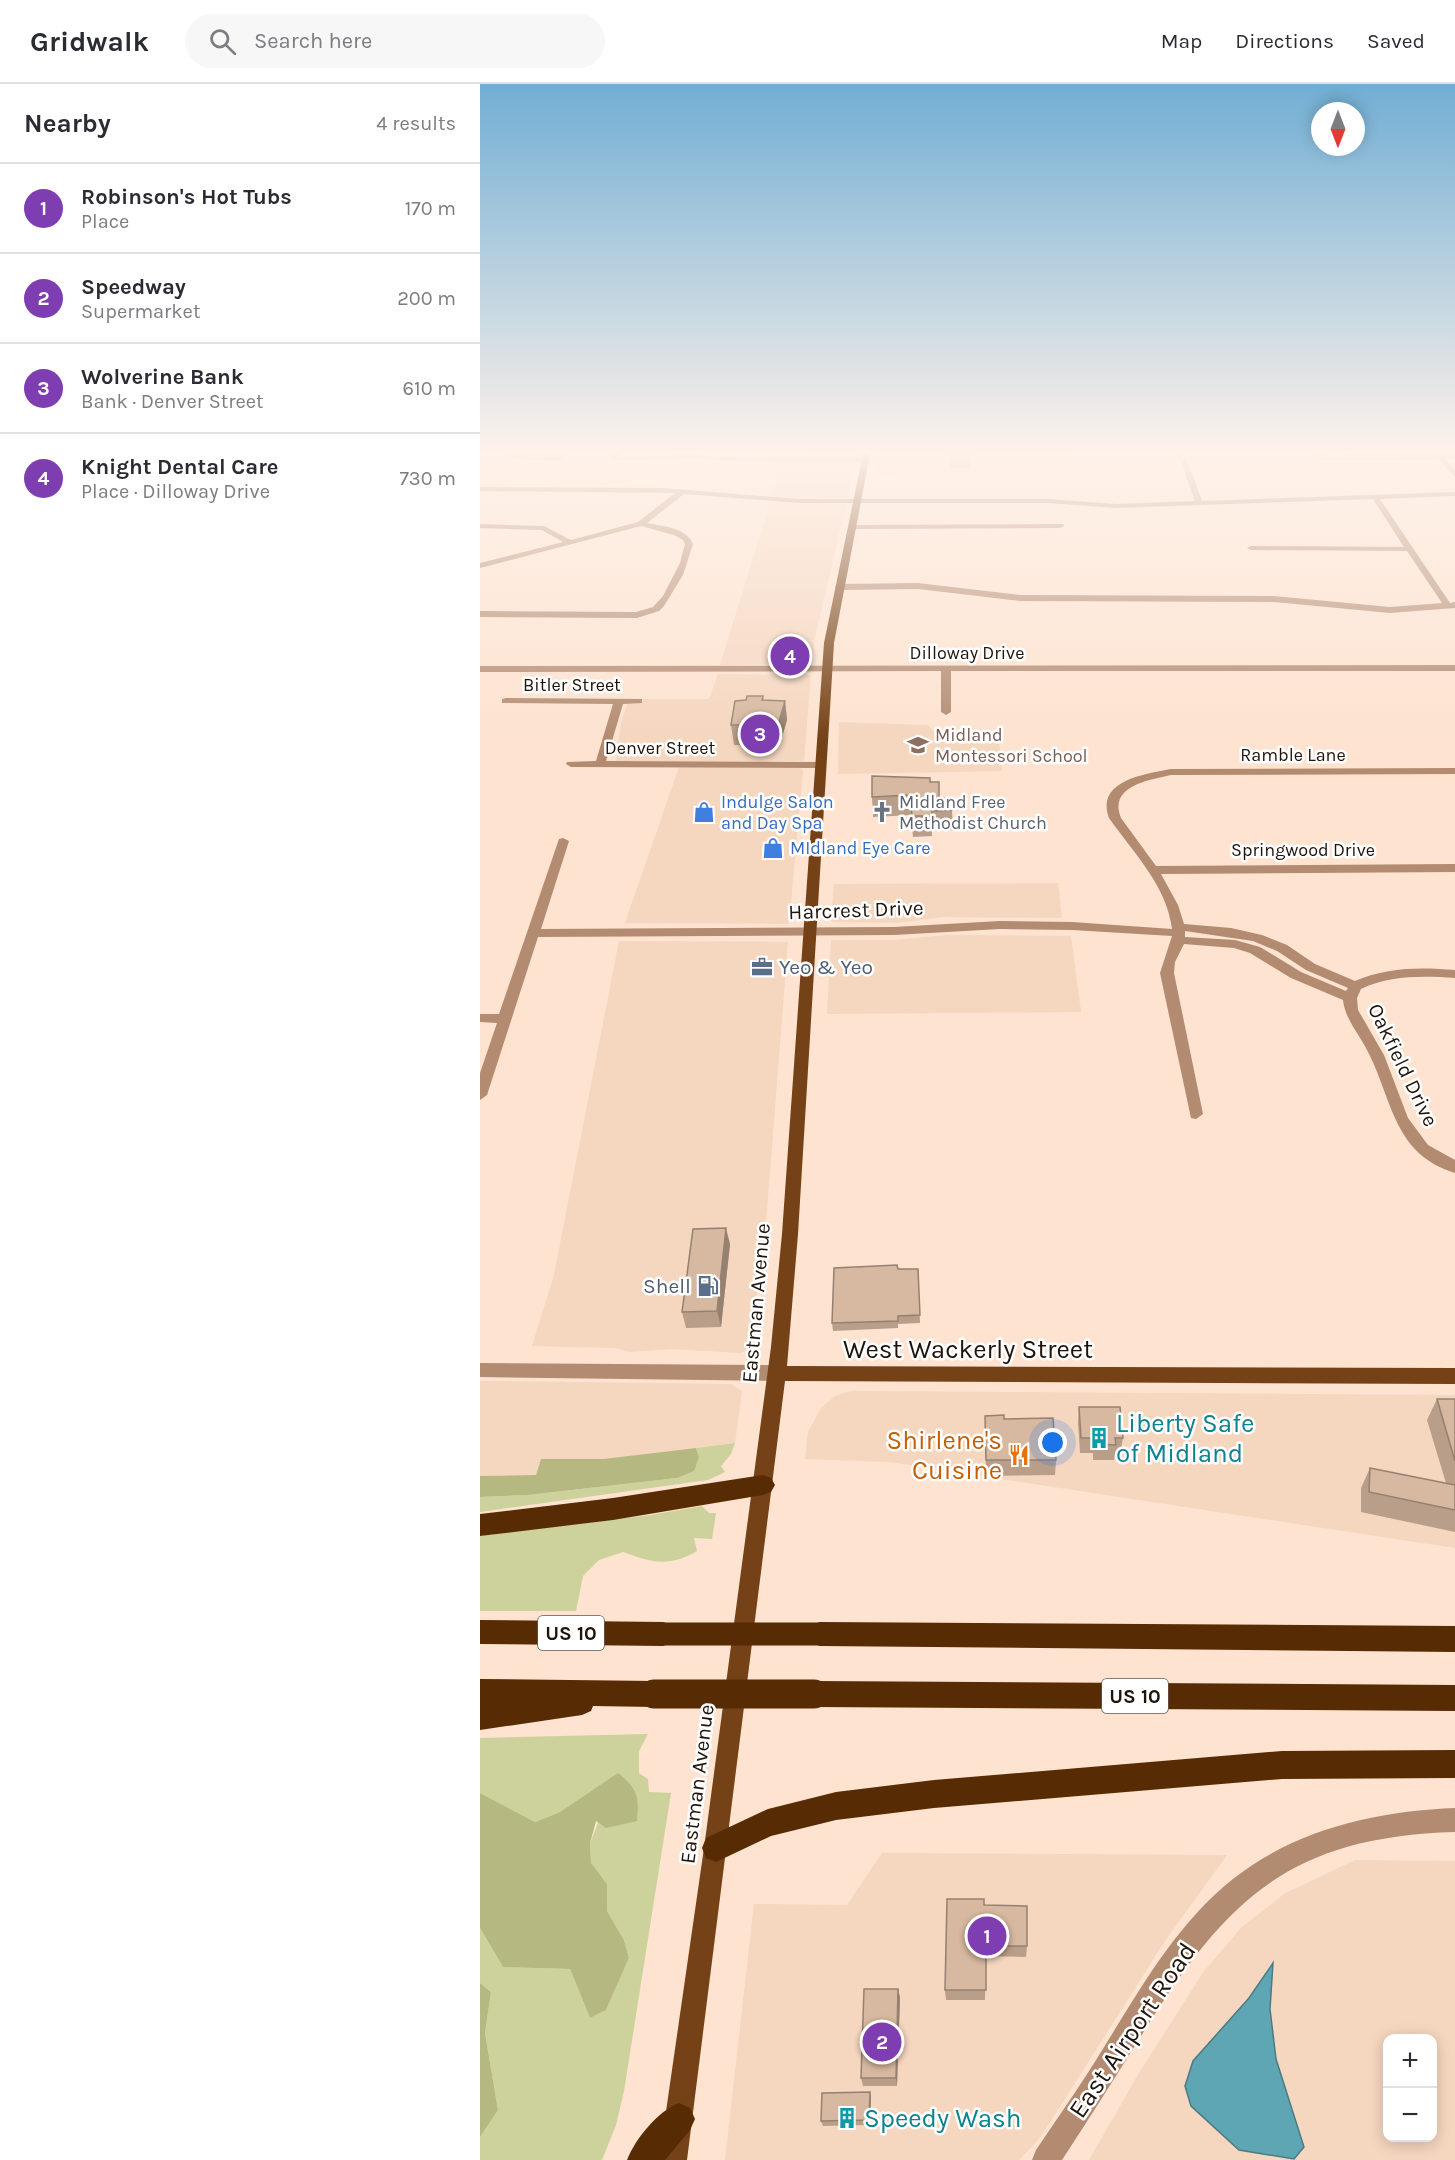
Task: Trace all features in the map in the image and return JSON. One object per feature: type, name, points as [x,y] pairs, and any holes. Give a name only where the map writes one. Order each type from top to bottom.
[{"type":"highway","points":[[480,1525],[613,1509],[763,1485]]},
{"type":"highway","name":"US 10","points":[[480,1632],[1455,1639]]},
{"type":"highway","name":"US 10","points":[[480,1692],[1455,1698]]},
{"type":"highway","points":[[480,1717],[647,1694]]},
{"type":"highway","points":[[716,1848],[768,1823],[836,1806],[934,1794],[1282,1766],[1455,1764]]},
{"type":"highway","points":[[643,2160],[678,2119]]},
{"type":"main road","name":"Eastman Avenue","points":[[673,2160],[777,1373],[790,1234],[827,670],[848,546]]},
{"type":"main road","name":"West Wackerly Street","points":[[777,1373],[1455,1377]]},
{"type":"street","points":[[480,566],[555,546]]},
{"type":"street","points":[[480,614],[648,613],[660,606],[691,549],[690,546]]},
{"type":"street","points":[[1407,546],[1451,605]]},
{"type":"street","points":[[1251,548],[1409,549]]},
{"type":"street","points":[[840,587],[918,586],[1020,598],[1274,599],[1390,610],[1451,605]]},
{"type":"street","name":"Dilloway Drive","points":[[480,669],[1455,668]]},
{"type":"street","points":[[946,670],[946,712]]},
{"type":"street","name":"Bitler Street","points":[[506,701],[638,701]]},
{"type":"street","points":[[600,765],[619,701]]},
{"type":"street","name":"Denver Street","points":[[571,764],[820,765]]},
{"type":"street","name":"Ramble Lane","points":[[1152,870],[1112,810],[1115,795],[1131,782],[1148,775],[1185,772],[1455,771]]},
{"type":"street","points":[[480,1095],[563,841]]},
{"type":"street","name":"Springwood Drive","points":[[1152,870],[1455,867]]},
{"type":"street","points":[[1152,870],[1172,906],[1179,933],[1177,947],[1166,964],[1196,1114]]},
{"type":"street","name":"Harcrest Drive","points":[[534,933],[894,931],[946,925],[1073,926],[1179,933]]},
{"type":"street","name":"Oakfield Drive","points":[[1179,933],[1255,950],[1306,980],[1352,992],[1352,1010],[1377,1055],[1401,1119],[1422,1149],[1455,1167]]},
{"type":"street","points":[[1352,992],[1383,974],[1424,972],[1455,974]]},
{"type":"street","points":[[480,1018],[505,1019]]},
{"type":"street","name":"West Wackerly Street","points":[[480,1370],[777,1373]]},
{"type":"street","name":"East Airport Road","points":[[1046,2160],[1174,1959],[1219,1908],[1249,1882],[1279,1862],[1317,1845],[1385,1825],[1455,1820]]},
{"type":"shaded area","points":[[757,546],[836,546],[814,641],[812,664],[720,665]]},
{"type":"shaded area","points":[[718,674],[811,675],[804,761],[616,761],[621,723],[627,704],[640,703],[642,699],[709,699]]},
{"type":"shaded area","name":"Midland Montessori School","points":[[839,722],[928,725],[934,731],[998,731],[1002,771],[838,774]]},
{"type":"shaded area","points":[[679,767],[801,768],[803,771],[789,924],[625,923]]},
{"type":"shaded area","points":[[1058,883],[1062,918],[943,917],[897,923],[831,922],[834,884]]},
{"type":"shaded area","points":[[947,935],[1071,936],[1081,1012],[827,1014],[831,940],[894,940]]},
{"type":"shaded area","points":[[619,941],[788,942],[765,1235],[749,1348],[741,1353],[671,1349],[630,1352],[615,1348],[532,1346],[554,1275]]},
{"type":"shaded area","points":[[480,1381],[731,1384],[742,1391],[735,1443],[603,1459],[541,1459],[536,1475],[480,1476]]},
{"type":"shaded area","points":[[851,1391],[1455,1395],[1455,1548],[890,1462],[805,1459],[808,1432],[821,1408],[835,1396]]},
{"type":"shaded area","points":[[882,1853],[1227,1855],[1165,1941],[1040,2138],[1019,2160],[725,2160],[754,1904],[847,1905]]},
{"type":"shaded area","points":[[1355,1860],[1455,1861],[1455,2160],[1089,2160],[1139,2073],[1204,1971],[1242,1927],[1284,1894]]},
{"type":"green space","points":[[735,1443],[731,1454],[721,1466],[725,1472],[708,1480],[480,1512],[480,1497],[528,1495],[677,1478],[699,1457],[696,1448]]},
{"type":"green space","points":[[696,1448],[699,1457],[694,1471],[677,1478],[528,1495],[480,1497],[480,1476],[536,1475],[541,1459],[603,1459]]},
{"type":"green space","points":[[702,1506],[709,1513],[716,1513],[712,1539],[694,1538],[697,1551],[677,1560],[651,1561],[623,1552],[599,1560],[583,1576],[576,1611],[480,1611],[480,1536],[650,1515]]},
{"type":"green space","points":[[648,1734],[639,1751],[639,1773],[648,1779],[649,1792],[671,1793],[624,2091],[616,2125],[602,2160],[480,2160],[480,2137],[498,2110],[485,2033],[491,1992],[480,1983],[480,1928],[503,1967],[570,1969],[590,2018],[606,2010],[629,1958],[624,1940],[607,1911],[607,1884],[591,1864],[590,1843],[618,1774],[560,1812],[535,1822],[480,1793],[480,1738]]},
{"type":"green space","points":[[618,1773],[630,1784],[636,1794],[637,1821],[606,1828],[596,1821],[590,1843],[591,1863],[607,1884],[607,1911],[624,1940],[629,1958],[606,2010],[590,2018],[570,1969],[503,1967],[480,1928],[480,1793],[535,1822],[560,1812]]},
{"type":"green space","points":[[480,1983],[491,1992],[485,2033],[498,2110],[480,2137]]},
{"type":"water","points":[[1273,1963],[1270,2009],[1276,2059],[1304,2147],[1294,2159],[1239,2150],[1191,2106],[1185,2086],[1193,2061],[1249,1998]]},
{"type":"building","points":[[747,696],[763,696],[762,700],[785,701],[778,725],[764,725],[763,732],[744,732],[745,725],[731,725],[735,701],[746,700]]},
{"type":"building","points":[[872,776],[930,778],[930,782],[939,782],[939,798],[952,798],[952,810],[932,811],[932,816],[912,816],[910,795],[872,797]]},
{"type":"building","name":"Shell","points":[[726,1228],[717,1311],[682,1312],[693,1229]]},
{"type":"building","points":[[897,1265],[898,1269],[918,1269],[920,1315],[898,1316],[898,1321],[832,1323],[834,1268]]},
{"type":"building","points":[[1437,1399],[1455,1399],[1455,1461]]},
{"type":"building","points":[[1079,1407],[1120,1407],[1123,1438],[1115,1438],[1116,1445],[1095,1444],[1095,1438],[1081,1438]]},
{"type":"building","name":"Shirlene's Cuisine","points":[[1004,1415],[1004,1419],[1053,1418],[1056,1460],[986,1460],[985,1416]]},
{"type":"building","points":[[1370,1468],[1455,1485],[1455,1510],[1369,1492]]},
{"type":"building","points":[[947,1899],[984,1899],[984,1905],[1027,1906],[1027,1946],[986,1946],[986,1990],[945,1990]]},
{"type":"building","points":[[864,1989],[898,1989],[896,2078],[861,2078]]},
{"type":"building","name":"Speedy Wash","points":[[870,2092],[869,2120],[821,2121],[822,2093]]},
{"type":"place","name":"Knight Dental Care","points":[[790,656]]},
{"type":"place","name":"Wolverine Bank","points":[[760,734]]},
{"type":"place","name":"Midland Montessori School","points":[[918,745]]},
{"type":"place","name":"Indulge Salon and Day Spa","points":[[704,812]]},
{"type":"place","name":"Midland Free Methodist Church","points":[[882,812]]},
{"type":"place","name":"MIdland Eye Care","points":[[773,848]]},
{"type":"place","name":"Yeo & Yeo","points":[[762,967]]},
{"type":"place","name":"Shell","points":[[708,1286]]},
{"type":"place","name":"Liberty Safe of Midland","points":[[1099,1438]]},
{"type":"place","name":"Shirlene's Cuisine","points":[[1019,1455]]},
{"type":"place","name":"Robinson's Hot Tubs","points":[[987,1936]]},
{"type":"place","name":"Speedway","points":[[882,2042]]},
{"type":"place","name":"Speedy Wash","points":[[847,2118]]}]
